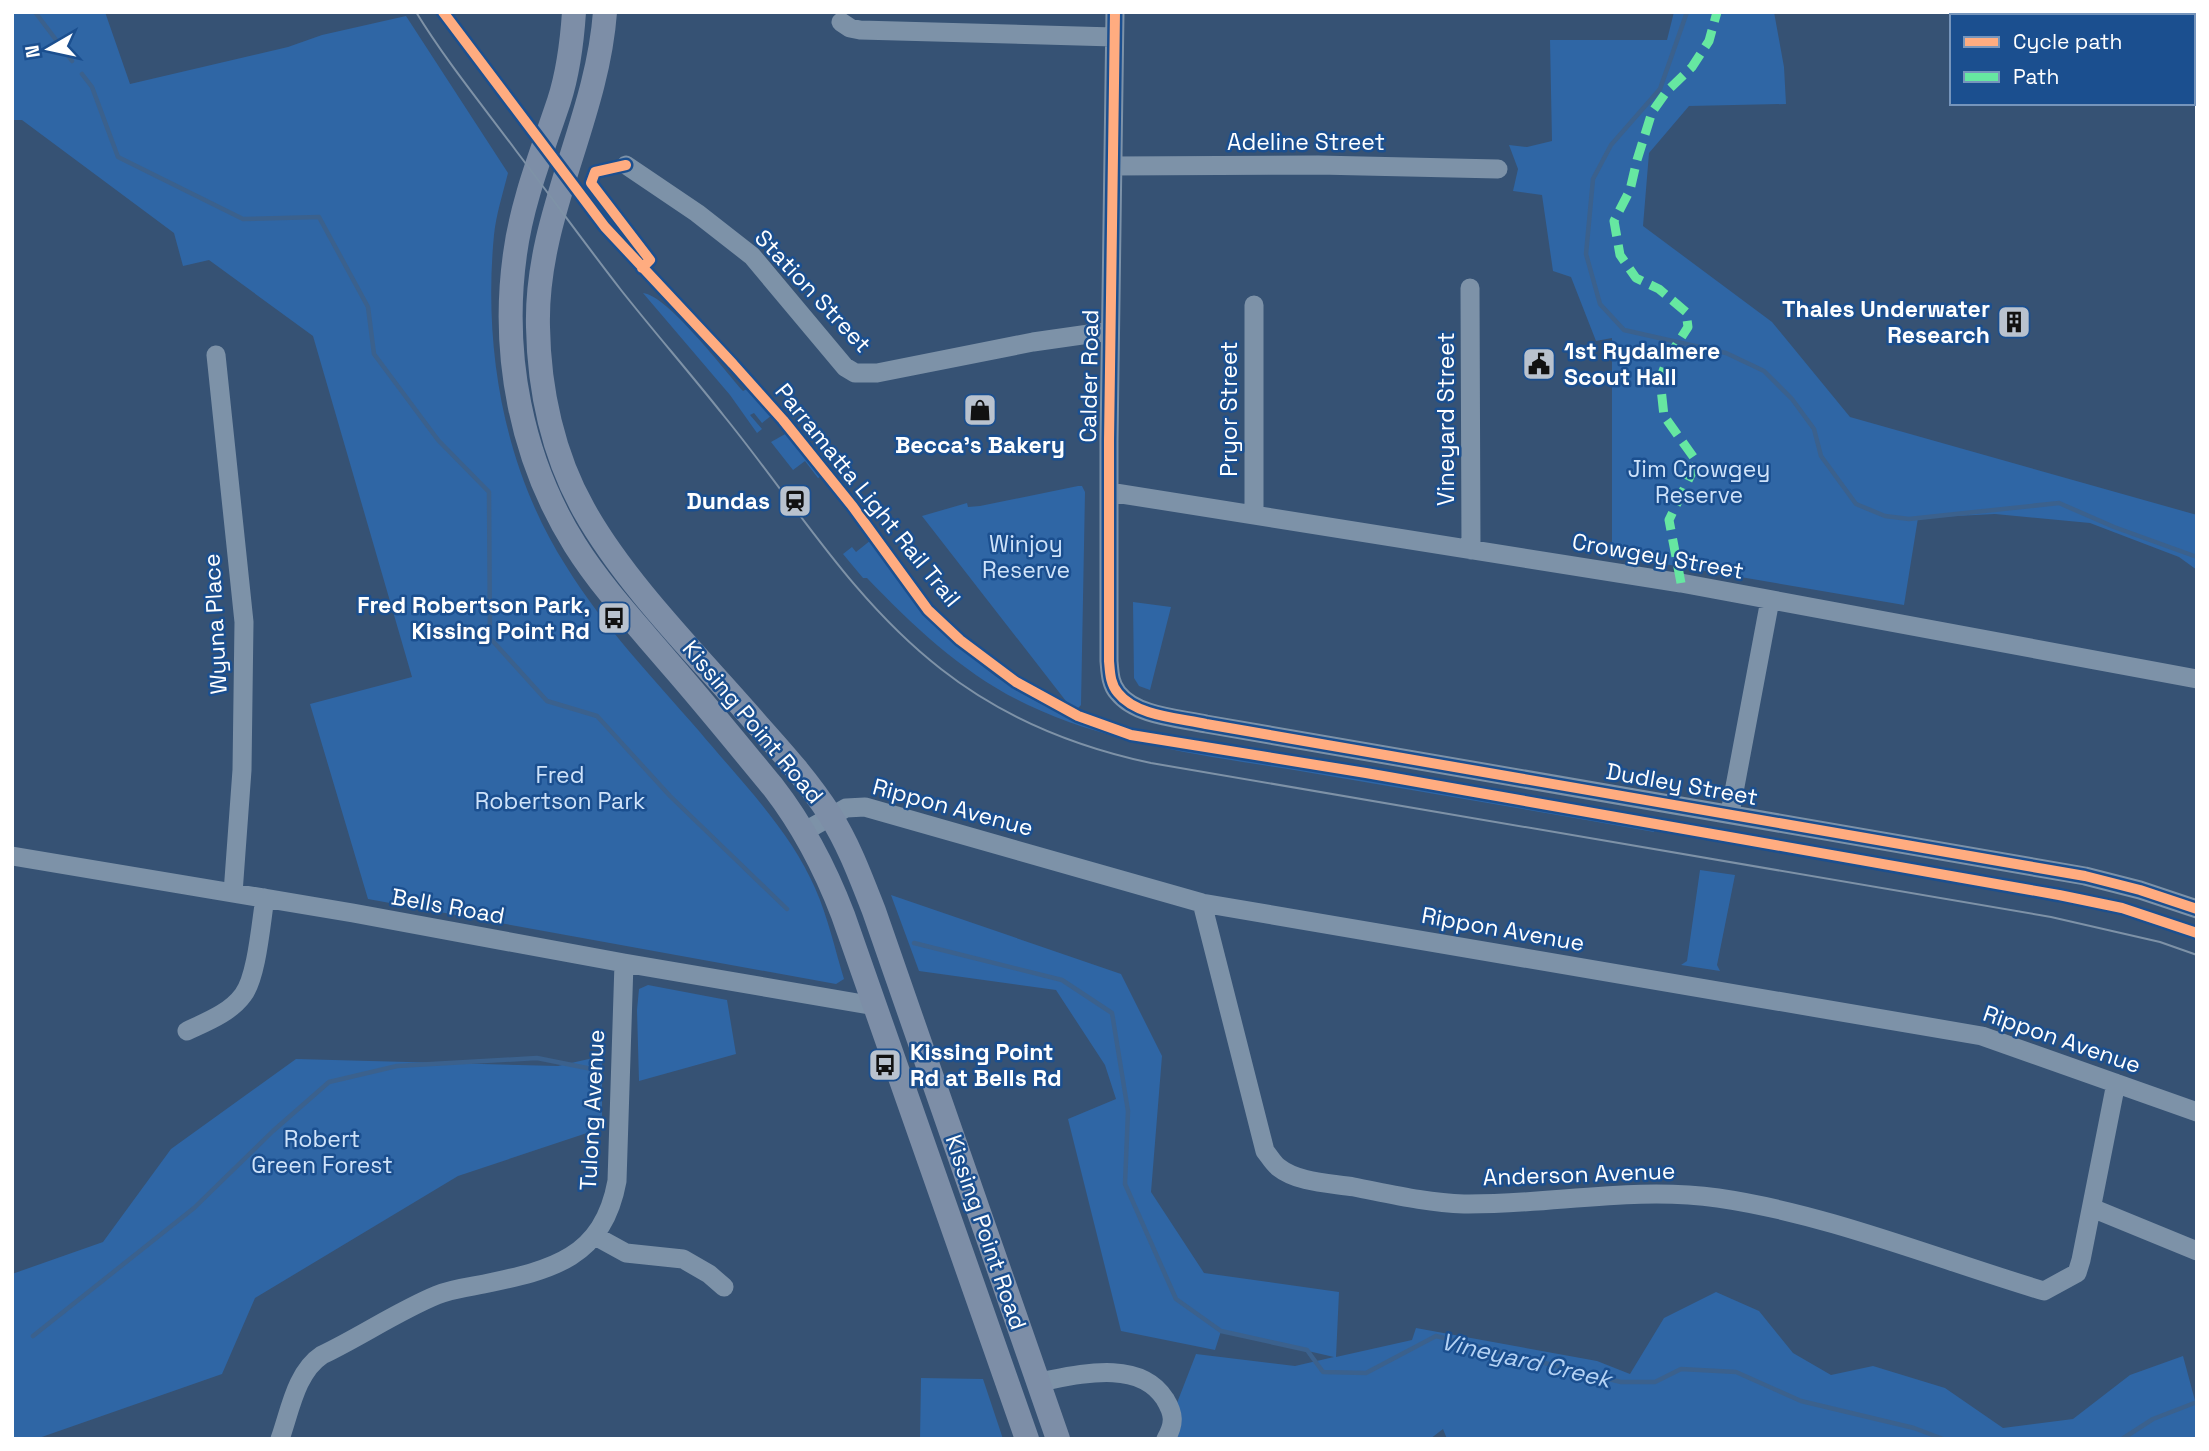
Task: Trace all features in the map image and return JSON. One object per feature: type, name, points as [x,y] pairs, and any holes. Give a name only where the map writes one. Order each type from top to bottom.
[{"type":"main road","name":"Kissing Point Road","points":[[574,12],[559,100],[527,197],[514,262],[510,309],[512,348],[516,388],[528,438],[561,521],[592,570],[774,787],[805,831],[827,874],[1027,1439]]},
{"type":"main road","name":"Kissing Point Road","points":[[605,12],[592,93],[552,218],[541,268],[538,352],[554,436],[566,472],[584,509],[612,553],[673,628],[795,767],[831,816],[854,862],[877,922],[1058,1439]]},
{"type":"street","name":"Calder Road","points":[[1115,12],[1109,492],[1111,679],[1117,692],[1127,702],[1158,713]]},
{"type":"street","points":[[841,22],[860,30],[1114,37]]},
{"type":"street","name":"Station Street","points":[[626,165],[697,213],[752,256],[845,367],[855,373],[877,373],[1033,342],[1111,331]]},
{"type":"street","name":"Adeline Street","points":[[1113,166],[1318,165],[1498,169]]},
{"type":"street","name":"Vineyard Street","points":[[1470,288],[1471,550]]},
{"type":"street","name":"Pryor Street","points":[[1254,304],[1254,514]]},
{"type":"street","name":"Wyuna Place","points":[[216,355],[244,622],[242,770],[233,893]]},
{"type":"street","name":"Crowgey Street","points":[[1109,492],[1770,600],[2197,679]]},
{"type":"street","points":[[1730,813],[1770,600]]},
{"type":"street","name":"Dudley Street","points":[[1158,713],[1206,724],[2085,876],[2140,890],[2197,909]]},
{"type":"street","name":"Rippon Avenue","points":[[805,831],[846,808],[865,807],[1202,903],[1982,1036],[2197,1112]]},
{"type":"street","name":"Bells Road","points":[[12,856],[875,1006]]},
{"type":"street","points":[[187,1031],[222,1013],[243,996],[253,971],[265,898]]},
{"type":"street","name":"Anderson Avenue","points":[[1202,903],[1258,1132],[1265,1151],[1276,1166],[1292,1175],[1462,1204],[1636,1193],[1680,1193],[1721,1199],[1811,1218],[2044,1291],[2077,1273],[2116,1083]]},
{"type":"street","name":"Tulong Avenue","points":[[280,1439],[302,1376],[311,1362],[436,1295],[527,1275],[558,1264],[584,1248],[595,1236],[609,1211],[617,1181],[624,963]]},
{"type":"street","points":[[2092,1208],[2197,1251]]},
{"type":"street","points":[[595,1236],[626,1253],[683,1259],[709,1274],[724,1287]]},
{"type":"street","points":[[1038,1382],[1090,1373],[1128,1375],[1146,1381],[1162,1395],[1173,1413],[1166,1439]]},
{"type":"green space","name":"Fred Robertson Park","points":[[12,12],[105,12],[130,84],[406,16],[508,173],[494,235],[491,278],[496,364],[513,449],[545,529],[580,588],[612,631],[747,786],[792,846],[820,899],[844,979],[836,984],[368,899],[310,704],[412,677],[313,336],[209,260],[183,266],[174,233],[22,120],[12,120]]},
{"type":"green space","name":"Jim Crowgey Reserve","points":[[1674,12],[1774,12],[1784,67],[1786,104],[1689,106],[1649,153],[1643,226],[1772,322],[1850,417],[2197,515],[2197,570],[2179,557],[2090,523],[1995,514],[1918,518],[1904,605],[1612,555],[1612,338],[1596,341],[1571,277],[1553,271],[1542,195],[1513,191],[1518,169],[1509,145],[1527,147],[1552,141],[1550,40],[1667,40]]},
{"type":"green space","points":[[643,293],[666,306],[743,391],[749,388],[764,404],[772,415],[762,423],[754,413],[750,415],[762,429],[757,433],[730,395]]},
{"type":"green space","points":[[787,433],[823,475],[818,478],[805,461],[793,470],[771,442]]},
{"type":"green space","name":"Winjoy Reserve","points":[[1082,486],[1085,492],[1081,705],[1078,708],[1069,705],[922,516],[967,503],[968,507],[980,506]]},
{"type":"green space","points":[[871,540],[940,625],[978,662],[1023,694],[1089,724],[1196,750],[1613,820],[1612,823],[1655,828],[1654,832],[1196,754],[1127,740],[1060,719],[1005,693],[962,665],[922,632],[867,578],[863,578],[843,554],[852,547],[856,552]]},
{"type":"green space","points":[[1133,602],[1171,607],[1150,690],[1139,686],[1134,678]]},
{"type":"green space","points":[[1700,870],[1735,875],[1717,965],[1720,971],[1681,965],[1687,961]]},
{"type":"green space","points":[[891,895],[1121,974],[1162,1056],[1151,1192],[1204,1273],[1339,1292],[1336,1357],[1412,1340],[1416,1328],[1597,1361],[1630,1374],[1664,1318],[1716,1292],[1759,1311],[1793,1353],[1831,1375],[1873,1366],[1945,1388],[2003,1428],[2073,1419],[2130,1375],[2183,1356],[2197,1408],[2197,1439],[1447,1439],[1443,1429],[1430,1439],[1163,1439],[1196,1354],[1295,1366],[1334,1357],[1221,1331],[1215,1350],[1121,1331],[1068,1119],[1116,1099],[1105,1065],[1056,990],[919,971]]},
{"type":"green space","points":[[648,985],[727,1000],[736,1054],[639,1081],[637,1010],[639,989]]},
{"type":"green space","name":"Robert Green Forest","points":[[602,1056],[602,1128],[458,1176],[255,1298],[222,1374],[36,1439],[12,1439],[12,1274],[103,1242],[171,1149],[296,1059],[558,1066]]},
{"type":"green space","points":[[921,1378],[983,1379],[1003,1439],[920,1439]]},
{"type":"waterway","name":"Vineyard Creek","points":[[35,12],[72,61]]},
{"type":"waterway","points":[[1687,12],[1660,89],[1611,145],[1593,179],[1586,254],[1600,304],[1624,330],[1726,353],[1764,371],[1792,399],[1814,429],[1821,456],[1856,504],[1885,516],[1909,519],[2059,503],[2114,527],[2197,557]]},
{"type":"waterway","name":"Vineyard Creek","points":[[82,74],[92,87],[118,157],[243,219],[319,217],[368,307],[374,354],[438,440],[489,492],[490,638],[547,701],[597,716],[670,796],[787,909]]},
{"type":"waterway","name":"Vineyard Creek","points":[[914,943],[1062,980],[1112,1013],[1128,1111],[1125,1184],[1176,1299],[1221,1331],[1307,1350],[1323,1372],[1366,1373],[1436,1336],[1621,1382],[1655,1382],[1681,1369],[1736,1372],[1801,1401],[1914,1428],[1943,1439]]},
{"type":"waterway","points":[[33,1336],[194,1208],[273,1131],[329,1082],[397,1066],[537,1058],[597,1070]]},
{"type":"waterway","name":"Vineyard Creek","points":[[2122,1439],[2153,1419],[2197,1402]]},
{"type":"tram line","points":[[416,12],[452,66],[608,273],[724,416],[852,581],[909,642],[941,669],[1014,716],[1068,739],[1151,763],[2051,917],[2160,942],[2197,955]]},
{"type":"marked path","points":[[1681,583],[1669,520],[1697,462],[1664,416],[1660,379],[1668,358],[1688,327],[1686,312],[1659,289],[1636,278],[1620,255],[1614,221],[1630,190],[1652,112],[1667,91],[1692,67],[1709,41],[1717,12]]},
{"type":"cycle path","name":"Parramatta Light Rail Trail","points":[[443,12],[605,227],[783,420],[853,507],[928,610],[960,640],[1016,682],[1078,716],[1131,735],[1366,773],[2059,895],[2122,908],[2197,933]]},
{"type":"cycle path","points":[[1115,12],[1109,661],[1113,686],[1126,701],[1171,718],[2085,876],[2140,890],[2197,909]]},
{"type":"cycle path","points":[[626,165],[595,172],[591,183],[650,260],[642,268]]},
{"type":"place","name":"Thales Underwater Research","points":[[2014,322]]},
{"type":"place","name":"1st Rydalmere Scout Hall","points":[[1539,364]]},
{"type":"place","name":"Becca's Bakery","points":[[980,410]]},
{"type":"place","name":"Dundas","points":[[795,501]]},
{"type":"place","name":"Fred Robertson Park, Kissing Point Rd","points":[[614,618]]},
{"type":"place","name":"Kissing Point Rd at Bells Rd","points":[[885,1065]]}]
